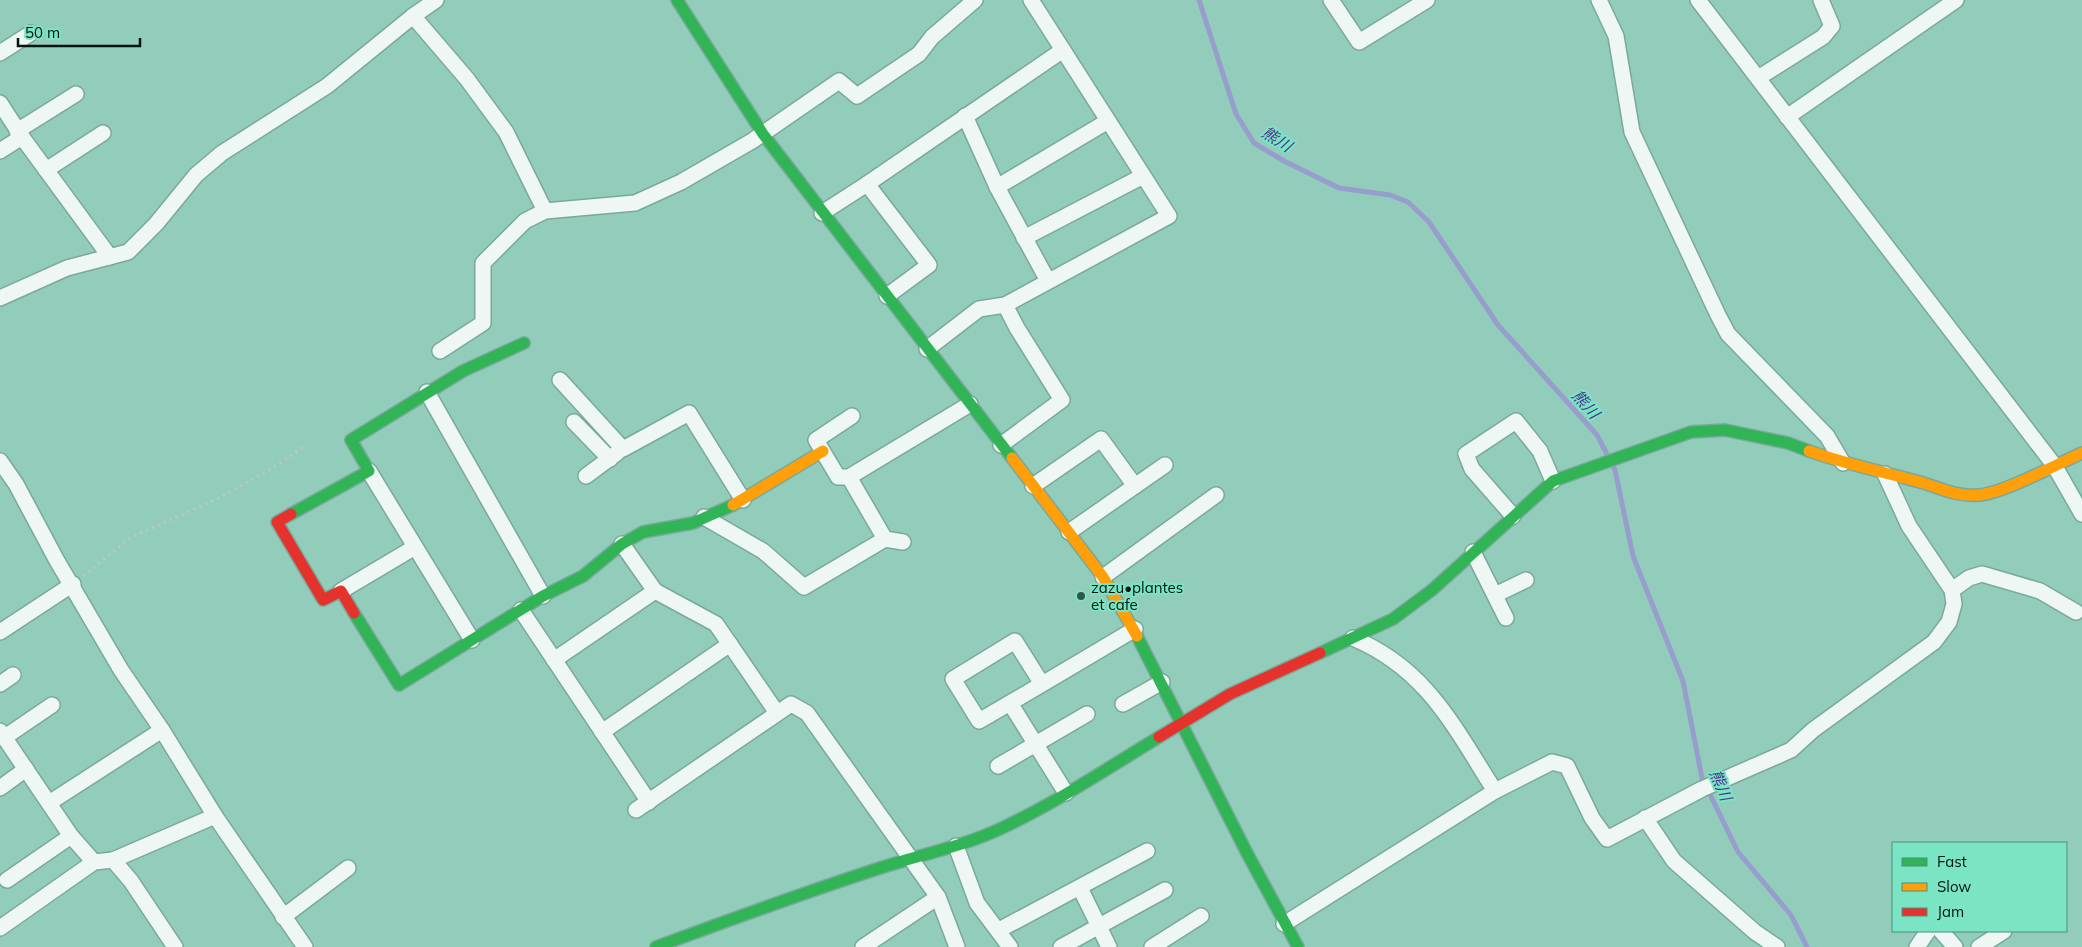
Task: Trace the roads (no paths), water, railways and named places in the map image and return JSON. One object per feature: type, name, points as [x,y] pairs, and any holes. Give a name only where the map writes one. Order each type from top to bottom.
[{"type":"street","points":[[0,298],[67,268],[128,252],[156,224],[196,176],[222,153],[327,86],[413,16],[436,0]]},
{"type":"street","points":[[677,0],[763,134],[1103,577],[1135,629],[1284,924],[1298,947]]},
{"type":"street","points":[[440,351],[483,323],[483,263],[526,221],[545,211],[636,203],[681,182],[763,134],[839,81],[857,96],[919,54],[932,37],[975,0]]},
{"type":"street","points":[[927,349],[979,309],[1005,305],[1169,216],[1031,0]]},
{"type":"street","points":[[1331,0],[1359,42],[1426,0]]},
{"type":"street","points":[[1599,0],[1616,36],[1632,132],[1728,334],[1827,436],[1844,463]]},
{"type":"street","points":[[1698,0],[2054,465],[2082,514]]},
{"type":"street","points":[[1758,78],[1823,37],[1832,26],[1821,0]]},
{"type":"street","points":[[1788,117],[1956,0]]},
{"type":"street","points":[[413,16],[467,79],[506,132],[545,211]]},
{"type":"street","points":[[0,53],[31,33]]},
{"type":"street","points":[[822,213],[1062,50]]},
{"type":"street","points":[[0,151],[20,134],[76,94]]},
{"type":"street","points":[[0,104],[110,257]]},
{"type":"street","points":[[965,116],[997,187],[1048,281]]},
{"type":"street","points":[[997,187],[1108,121]]},
{"type":"street","points":[[46,170],[103,133]]},
{"type":"street","points":[[1024,238],[1143,176]]},
{"type":"street","points":[[867,184],[929,265],[886,296]]},
{"type":"street","points":[[1001,445],[1062,400],[1017,328],[1005,305]]},
{"type":"street","points":[[472,640],[351,440],[463,371],[524,343]]},
{"type":"street","points":[[560,380],[622,449]]},
{"type":"street","points":[[427,392],[542,596]]},
{"type":"street","points":[[852,416],[816,440],[838,477],[849,477],[970,404]]},
{"type":"street","points":[[586,476],[622,449],[689,413],[742,500]]},
{"type":"street","points":[[1513,516],[1472,469],[1466,454],[1516,421],[1540,451],[1553,481]]},
{"type":"street","points":[[574,422],[610,459]]},
{"type":"street","points":[[656,947],[910,858],[956,846],[1002,828],[1066,793],[1230,694],[1394,620],[1432,590],[1553,481],[1602,462],[1691,432],[1724,430],[1788,443],[1844,463],[1953,494],[1980,495],[1998,490],[2082,453]]},
{"type":"street","points":[[1033,486],[1101,438],[1135,486]]},
{"type":"street","points":[[341,591],[399,684],[542,596],[583,576],[622,544],[643,532],[693,523],[742,500],[823,451]]},
{"type":"street","points":[[0,461],[16,484],[56,559],[73,584],[121,670],[162,730],[215,816],[305,947]]},
{"type":"street","points":[[1069,532],[1165,465]]},
{"type":"street","points":[[369,471],[277,522],[323,600],[415,547]]},
{"type":"street","points":[[1284,924],[1495,791],[1552,762],[1566,766],[1592,818],[1607,839],[1707,787],[1791,750],[1812,730],[1934,642],[1949,622],[1954,604],[1952,590],[1908,526],[1885,474]]},
{"type":"street","points":[[849,477],[885,539]]},
{"type":"street","points":[[1103,577],[1216,495]]},
{"type":"street","points":[[704,517],[763,552],[804,587],[885,539],[903,542]]},
{"type":"street","points":[[622,544],[656,591],[716,624],[777,713]]},
{"type":"street","points":[[1473,552],[1506,618]]},
{"type":"street","points":[[1952,590],[1969,578],[1982,574],[2040,591],[2076,612]]},
{"type":"street","points":[[1495,595],[1526,580]]},
{"type":"street","points":[[0,632],[73,584]]},
{"type":"street","points":[[554,660],[656,591]]},
{"type":"street","points":[[521,610],[602,732],[642,806],[791,704],[807,713],[938,897],[957,947]]},
{"type":"street","points":[[1042,684],[1014,641],[953,678],[978,721],[1010,703],[1135,629]]},
{"type":"street","points":[[1353,638],[1374,646],[1402,665],[1422,684],[1441,706],[1495,791]]},
{"type":"street","points":[[602,732],[730,644]]},
{"type":"street","points":[[0,684],[13,675]]},
{"type":"street","points":[[1123,704],[1162,682]]},
{"type":"street","points":[[1010,703],[1066,793]]},
{"type":"street","points":[[52,705],[1,733],[71,836],[94,862]]},
{"type":"street","points":[[998,766],[1087,714]]},
{"type":"street","points":[[49,803],[162,730]]},
{"type":"street","points":[[0,788],[26,769]]},
{"type":"street","points":[[0,928],[94,862],[113,860],[215,816]]},
{"type":"street","points":[[1645,818],[1674,861],[1755,932],[1777,947]]},
{"type":"street","points":[[6,880],[71,836]]},
{"type":"street","points":[[956,846],[977,903],[1010,947]]},
{"type":"street","points":[[999,930],[1147,851]]},
{"type":"street","points":[[113,860],[131,881],[175,947]]},
{"type":"street","points":[[283,916],[348,868]]},
{"type":"street","points":[[1080,888],[1109,947]]},
{"type":"street","points":[[1060,947],[1165,890]]},
{"type":"street","points":[[863,947],[938,897]]},
{"type":"street","points":[[1152,947],[1201,916]]},
{"type":"street","points":[[1917,947],[1927,932]]},
{"type":"street","points":[[1942,932],[1955,947]]},
{"type":"street","points":[[1979,947],[2002,932]]},
{"type":"waterway","name":"熊川","points":[[1199,0],[1236,114],[1254,143],[1284,161],[1339,188],[1390,195],[1408,202],[1429,222],[1498,325],[1597,435],[1608,456]]},
{"type":"waterway","name":"熊川","points":[[1611,463],[1615,470],[1633,556],[1683,681],[1702,778],[1738,852],[1791,915],[1807,947]]},
{"type":"place","name":"zazu•plantes et cafe","points":[[1081,596]]}]
